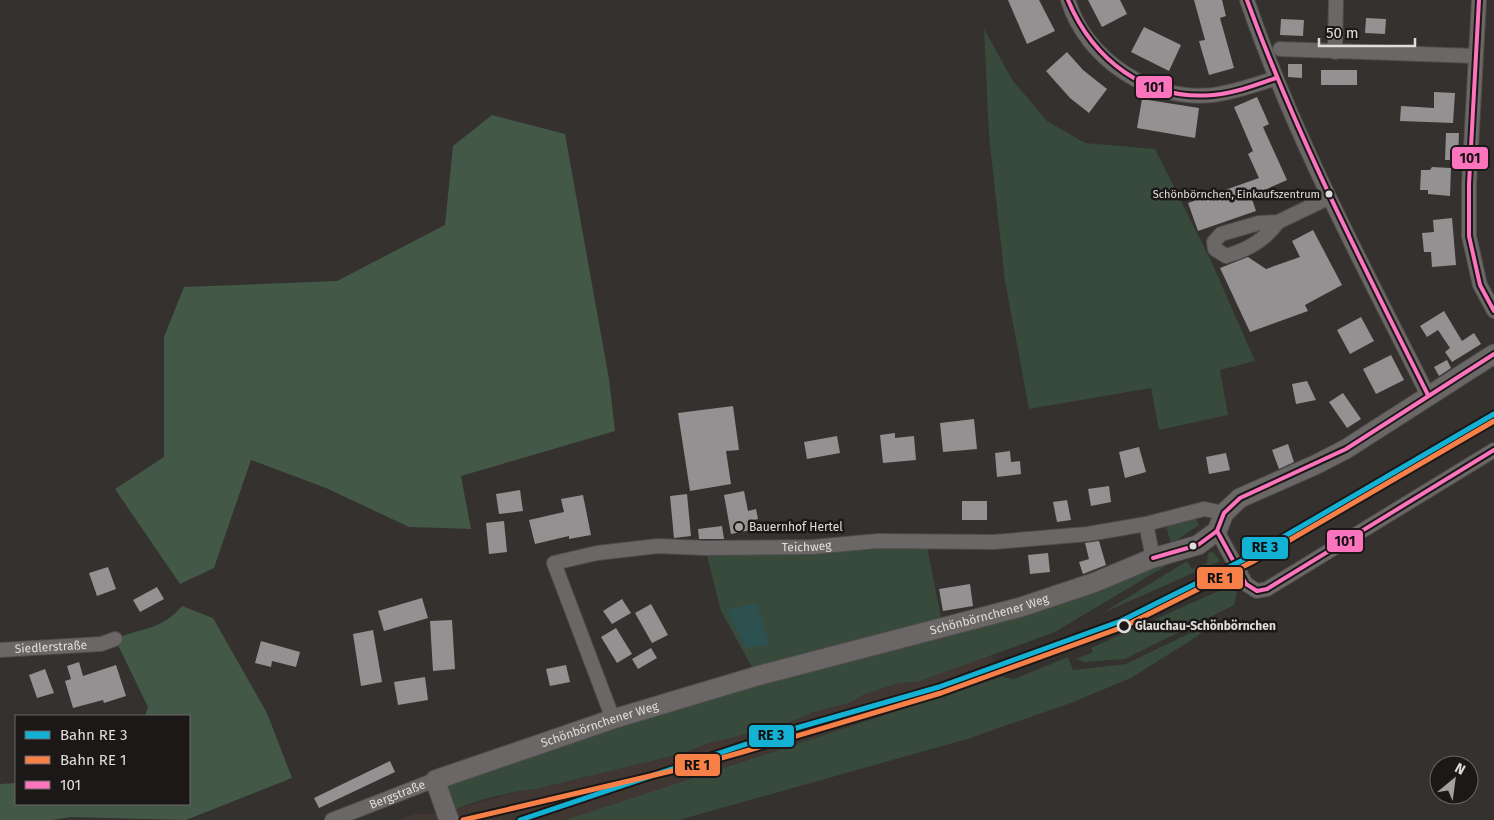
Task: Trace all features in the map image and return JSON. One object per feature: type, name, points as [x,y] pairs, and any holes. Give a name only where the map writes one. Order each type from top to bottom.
[{"type":"street","points":[[1068,0],[1082,32],[1098,52],[1116,67],[1146,84],[1163,90],[1212,95],[1238,90],[1276,78]]},
{"type":"street","points":[[1247,0],[1276,78],[1328,198],[1428,395]]},
{"type":"street","points":[[1335,52],[1336,0]]},
{"type":"street","points":[[1479,0],[1469,184],[1469,236],[1480,285],[1494,311]]},
{"type":"street","points":[[1280,49],[1475,56]]},
{"type":"street","points":[[1278,222],[1328,198]]},
{"type":"street","points":[[1494,354],[1428,395],[1394,420],[1346,449],[1315,465],[1240,498],[1224,513],[1217,531],[1246,584],[1257,591],[1268,589],[1494,450]]},
{"type":"street","name":"Teichweg","points":[[613,719],[554,563],[597,553],[658,546],[704,548],[803,547],[878,541],[994,542],[1088,534],[1146,524],[1204,509],[1224,513]]},
{"type":"street","points":[[1146,524],[1154,558]]},
{"type":"street","name":"Schönbörnchener Weg","points":[[435,780],[613,719],[757,676],[1021,607],[1093,583],[1154,558],[1198,545],[1217,531]]},
{"type":"street","name":"Siedlerstraße","points":[[0,650],[101,644],[115,639]]},
{"type":"street","points":[[435,780],[449,820]]},
{"type":"street","name":"Bergstraße","points":[[332,820],[435,780]]},
{"type":"shaded area","points":[[991,654],[1001,677],[565,820],[398,820],[415,814],[439,814],[520,791],[536,789],[684,753],[706,744],[781,726],[813,712],[849,703],[865,694],[900,683],[917,682]]},
{"type":"green space","points":[[984,29],[1013,81],[1047,121],[1085,143],[1155,149],[1212,263],[1255,361],[1220,370],[1228,415],[1159,430],[1151,388],[1029,409],[1005,281],[989,135]]},
{"type":"green space","points":[[492,115],[565,134],[609,379],[615,431],[461,476],[471,529],[409,527],[326,488],[251,460],[214,568],[180,584],[115,489],[164,457],[164,337],[184,287],[337,281],[445,225],[453,146]]},
{"type":"green space","points":[[1195,517],[1199,525],[1171,544],[1166,526]]},
{"type":"green space","points":[[926,542],[943,627],[757,676],[721,611],[705,548]]},
{"type":"green space","points":[[1213,552],[1220,561],[1101,614],[1187,561],[1192,569],[1207,563],[1208,553]]},
{"type":"green space","points":[[1179,558],[1055,632],[917,682],[900,683],[865,694],[849,703],[813,712],[781,726],[706,744],[684,753],[536,789],[494,796],[454,810],[448,791],[449,784],[562,741]]},
{"type":"green space","points":[[1232,585],[1237,594],[1234,605],[1125,659],[1085,662],[1076,659],[1093,652],[1091,648]]},
{"type":"green space","points":[[182,606],[213,618],[267,713],[292,778],[186,820],[71,817],[52,820],[0,820],[0,784],[15,783],[15,805],[190,805],[190,715],[145,715],[148,707],[115,639],[159,624]]},
{"type":"green space","points":[[1223,617],[1193,639],[1131,678],[1071,703],[967,739],[679,820],[565,820],[1001,677],[1014,679],[1068,657],[1073,670],[1126,664]]},
{"type":"water","points":[[756,603],[769,642],[767,645],[746,648],[728,613],[729,609]]},
{"type":"building","points":[[1008,0],[1039,0],[1055,31],[1027,44]]},
{"type":"building","points":[[1088,0],[1120,0],[1127,14],[1102,27]]},
{"type":"building","points":[[1194,0],[1222,0],[1226,16],[1220,18],[1234,68],[1209,75],[1199,41],[1205,40]]},
{"type":"building","points":[[1366,18],[1386,19],[1385,34],[1365,33]]},
{"type":"building","points":[[1281,19],[1304,20],[1303,36],[1280,35]]},
{"type":"building","points":[[1144,27],[1181,45],[1169,71],[1131,52]]},
{"type":"building","points":[[1067,52],[1083,70],[1107,89],[1089,113],[1070,98],[1046,71]]},
{"type":"building","points":[[1288,64],[1302,64],[1302,78],[1288,77]]},
{"type":"building","points":[[1321,70],[1357,70],[1357,85],[1321,85]]},
{"type":"building","points":[[1434,92],[1455,93],[1453,123],[1400,121],[1401,106],[1434,108]]},
{"type":"building","points":[[1257,97],[1269,124],[1263,127],[1287,180],[1251,196],[1256,211],[1198,231],[1188,203],[1259,178],[1248,154],[1253,151],[1234,107]]},
{"type":"building","points":[[1142,99],[1199,108],[1195,138],[1137,128]]},
{"type":"building","points":[[1446,133],[1459,133],[1458,160],[1445,160]]},
{"type":"building","points":[[1432,167],[1451,168],[1450,196],[1428,194],[1428,190],[1420,190],[1421,170],[1430,170]]},
{"type":"building","points":[[1452,218],[1456,265],[1432,267],[1431,252],[1424,252],[1422,233],[1434,232],[1433,220]]},
{"type":"building","points":[[1313,230],[1342,285],[1305,305],[1308,311],[1250,332],[1220,268],[1248,257],[1266,269],[1300,257],[1292,241]]},
{"type":"building","points":[[1444,311],[1462,341],[1474,333],[1481,344],[1452,362],[1445,352],[1450,348],[1438,330],[1427,337],[1420,326]]},
{"type":"building","points":[[1361,317],[1374,341],[1350,354],[1337,330]]},
{"type":"building","points":[[1391,355],[1404,380],[1376,394],[1363,369]]},
{"type":"building","points":[[1447,360],[1451,368],[1439,376],[1434,367]]},
{"type":"building","points":[[1307,381],[1316,400],[1296,404],[1292,384]]},
{"type":"building","points":[[1343,393],[1361,419],[1347,428],[1329,402]]},
{"type":"building","points":[[733,406],[739,450],[726,451],[731,484],[690,491],[678,413]]},
{"type":"building","points":[[974,419],[977,449],[943,452],[940,423]]},
{"type":"building","points":[[895,433],[895,438],[914,436],[916,460],[883,463],[880,435]]},
{"type":"building","points":[[837,436],[840,453],[807,459],[804,442]]},
{"type":"building","points":[[1288,444],[1294,462],[1279,469],[1272,450]]},
{"type":"building","points":[[1139,447],[1146,472],[1125,478],[1119,452]]},
{"type":"building","points":[[1010,451],[1011,462],[1020,461],[1021,474],[997,477],[995,453]]},
{"type":"building","points":[[1226,453],[1230,470],[1209,474],[1206,457]]},
{"type":"building","points":[[1109,486],[1111,502],[1091,506],[1088,489]]},
{"type":"building","points":[[520,490],[523,511],[499,514],[496,494]]},
{"type":"building","points":[[744,491],[748,511],[756,509],[758,519],[750,521],[751,530],[731,534],[724,495]]},
{"type":"building","points":[[687,494],[691,536],[674,538],[670,496]]},
{"type":"building","points":[[583,495],[591,535],[569,539],[569,536],[535,544],[529,520],[564,512],[561,499]]},
{"type":"building","points":[[1067,500],[1071,520],[1057,522],[1053,502]]},
{"type":"building","points":[[962,501],[987,501],[987,520],[962,520]]},
{"type":"building","points":[[504,521],[507,552],[489,554],[486,523]]},
{"type":"building","points":[[722,526],[724,539],[699,539],[698,529]]},
{"type":"building","points":[[1099,541],[1106,565],[1083,574],[1079,562],[1089,559],[1085,543]]},
{"type":"building","points":[[1048,553],[1050,572],[1030,574],[1028,555]]},
{"type":"building","points":[[108,567],[116,589],[97,596],[89,573]]},
{"type":"building","points":[[970,584],[973,606],[943,611],[939,589]]},
{"type":"building","points":[[157,587],[164,599],[140,612],[133,600]]},
{"type":"building","points":[[422,598],[428,618],[384,631],[378,611]]},
{"type":"building","points":[[622,599],[631,613],[612,624],[603,611]]},
{"type":"building","points":[[651,604],[668,635],[652,643],[635,613]]},
{"type":"building","points":[[452,620],[455,669],[433,671],[430,621]]},
{"type":"building","points":[[616,628],[632,654],[617,663],[601,637]]},
{"type":"building","points":[[373,630],[382,682],[361,686],[353,634]]},
{"type":"building","points":[[261,641],[300,652],[296,667],[272,661],[271,667],[255,663]]},
{"type":"building","points":[[651,648],[657,658],[638,669],[632,659]]},
{"type":"building","points":[[79,662],[83,676],[116,665],[126,696],[104,703],[103,700],[73,708],[65,681],[71,679],[67,666]]},
{"type":"building","points":[[566,665],[570,682],[550,686],[546,669]]},
{"type":"building","points":[[45,669],[54,693],[37,698],[29,675]]},
{"type":"building","points":[[425,677],[428,700],[398,705],[394,682]]},
{"type":"building","points":[[390,761],[395,772],[319,808],[314,798]]},
{"type":"transit line","name":"101","points":[[1068,0],[1079,22],[1107,58],[1125,72],[1144,83],[1166,91],[1189,95],[1213,95],[1237,91],[1276,78]]},
{"type":"transit line","name":"101","points":[[1247,0],[1266,51],[1309,151],[1355,249],[1428,395]]},
{"type":"transit line","name":"101","points":[[1479,0],[1469,184],[1469,236],[1480,285],[1494,311]]},
{"type":"transit line","name":"101","points":[[1153,558],[1198,545],[1217,531],[1224,513],[1240,498],[1346,449],[1494,354]]},
{"type":"transit line","points":[[520,820],[779,733],[939,687],[1121,621],[1249,557],[1494,414]]},
{"type":"transit line","points":[[463,820],[697,765],[746,751],[941,693],[1123,627],[1252,562],[1494,421]]},
{"type":"transit line","name":"101","points":[[1217,531],[1246,584],[1257,591],[1267,589],[1494,450]]},
{"type":"place","name":"Schönbörnchen, Einkaufszentrum","points":[[1329,194]]},
{"type":"place","name":"Bauernhof Hertel","points":[[739,527]]},
{"type":"place","name":"Glauchau-Schönbörnchen","points":[[1124,626]]}]
